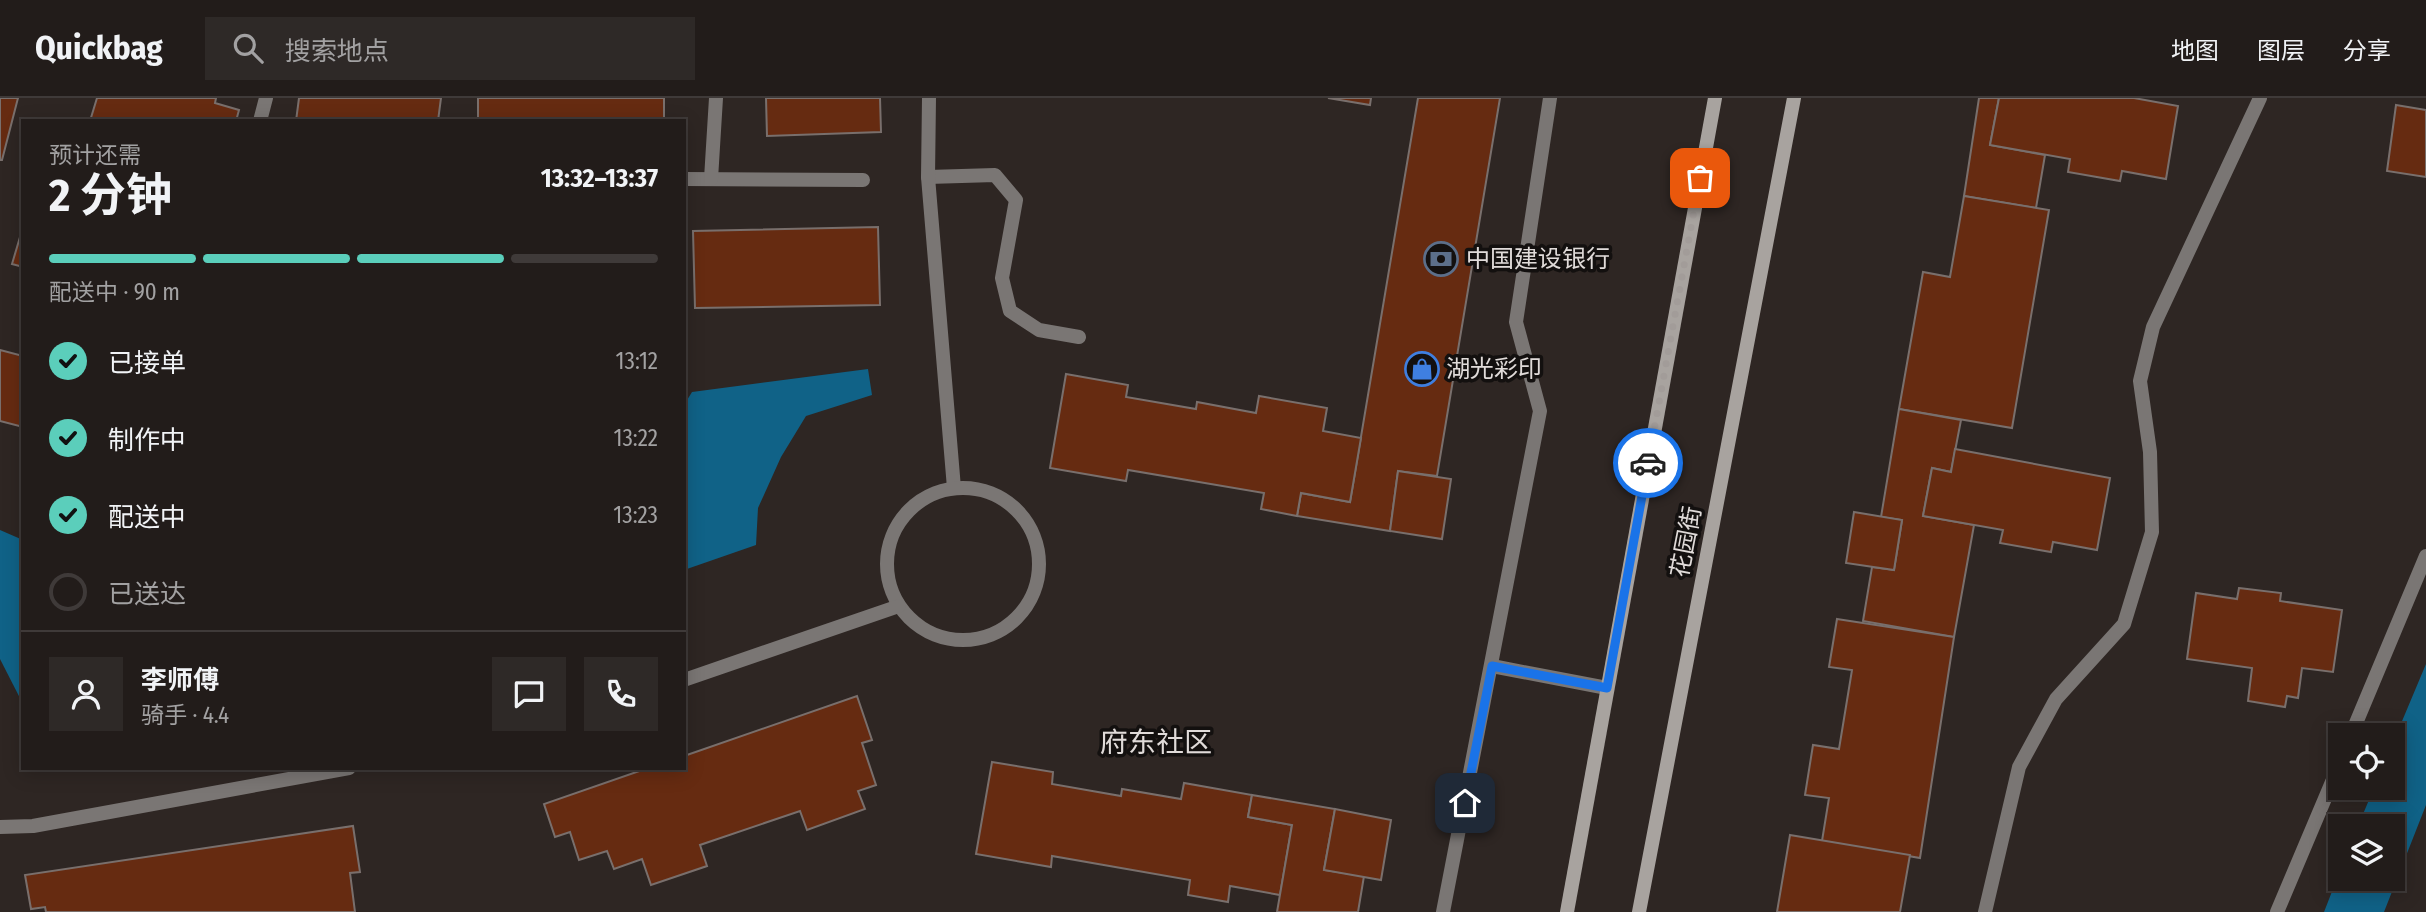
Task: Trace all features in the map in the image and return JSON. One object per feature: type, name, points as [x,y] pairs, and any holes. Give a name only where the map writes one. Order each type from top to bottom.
[{"type":"main road","name":"花园街","points":[[1567,912],[1715,98]]},
{"type":"main road","name":"花园街","points":[[1639,912],[1794,98]]},
{"type":"street","points":[[261,119],[266,98]]},
{"type":"street","points":[[711,179],[716,98]]},
{"type":"street","points":[[929,98],[928,177],[954,488]]},
{"type":"street","points":[[1443,912],[1540,411],[1516,322],[1550,98]]},
{"type":"street","points":[[1985,912],[2019,767],[2056,699],[2124,624],[2152,532],[2150,452],[2140,381],[2153,327],[2260,98]]},
{"type":"street","points":[[928,177],[995,175],[1016,200],[1002,278],[1010,311],[1039,330],[1079,337]]},
{"type":"street","points":[[686,179],[863,180]]},
{"type":"street","points":[[954,488],[980,489],[1004,500],[1022,516],[1035,538],[1040,562],[1037,586],[1026,609],[1008,626],[986,637],[961,640],[937,636],[916,624],[899,606],[888,583],[886,556],[893,532],[908,510],[929,495],[954,488]]},
{"type":"street","points":[[2356,723],[2426,556]]},
{"type":"street","points":[[686,679],[899,606]]},
{"type":"street","points":[[1492,666],[1607,688]]},
{"type":"street","points":[[0,827],[33,826],[338,770]]},
{"type":"street","points":[[2277,912],[2328,791]]},
{"type":"water","points":[[868,369],[872,395],[806,416],[781,457],[758,508],[756,545],[686,569],[686,402],[692,392]]},
{"type":"water","points":[[0,530],[21,539],[21,700],[0,659]]},
{"type":"water","points":[[2426,664],[2426,805],[2405,858],[2405,814],[2363,814],[2369,800],[2405,800],[2405,723],[2401,723]]},
{"type":"water","points":[[2332,891],[2392,891],[2384,912],[2324,912]]},
{"type":"building","points":[[0,98],[18,98],[2,160],[0,160]]},
{"type":"building","points":[[97,98],[216,98],[215,103],[239,110],[237,119],[91,119]]},
{"type":"building","points":[[299,98],[441,98],[438,119],[296,119]]},
{"type":"building","points":[[478,98],[664,98],[664,119],[478,119]]},
{"type":"building","points":[[766,98],[880,98],[881,132],[767,136]]},
{"type":"building","points":[[1328,98],[1371,98],[1370,105]]},
{"type":"building","points":[[1418,98],[1500,98],[1437,476],[1398,471],[1390,531],[1297,516],[1301,493],[1350,502]]},
{"type":"building","points":[[1979,98],[1999,98],[1990,145],[2045,155],[2036,208],[1964,196]]},
{"type":"building","points":[[1999,98],[2134,98],[2178,106],[2166,179],[2122,171],[2120,181],[2068,172],[2070,159],[1990,145]]},
{"type":"building","points":[[2396,105],[2426,110],[2426,177],[2387,171]]},
{"type":"building","points":[[1964,196],[2049,210],[2012,428],[1899,409],[1923,272],[1950,277]]},
{"type":"building","points":[[878,227],[880,305],[695,308],[693,231]]},
{"type":"building","points":[[21,234],[21,266],[12,264]]},
{"type":"building","points":[[0,350],[21,355],[21,426],[0,421]]},
{"type":"building","points":[[1066,374],[1128,385],[1126,397],[1196,409],[1197,402],[1256,413],[1259,396],[1327,408],[1323,431],[1361,438],[1350,502],[1301,493],[1297,516],[1261,509],[1264,493],[1128,470],[1126,481],[1050,468]]},
{"type":"building","points":[[1899,409],[1961,420],[1951,472],[1932,468],[1923,516],[1974,525],[1954,637],[1863,621],[1872,567],[1894,570],[1902,520],[1881,517]]},
{"type":"building","points":[[1955,449],[2110,478],[2097,550],[2053,542],[2051,552],[2000,543],[2003,530],[1923,516],[1932,468],[1951,472]]},
{"type":"building","points":[[1398,471],[1451,479],[1442,539],[1390,531]]},
{"type":"building","points":[[1854,512],[1902,520],[1894,570],[1846,563]]},
{"type":"building","points":[[2239,588],[2281,593],[2280,601],[2342,610],[2333,672],[2302,668],[2298,698],[2287,696],[2285,707],[2248,701],[2252,668],[2187,659],[2196,593],[2237,599]]},
{"type":"building","points":[[1837,619],[1954,637],[1920,858],[1822,841],[1829,798],[1805,795],[1813,745],[1839,749],[1852,670],[1829,667]]},
{"type":"building","points":[[857,696],[872,740],[862,743],[876,785],[858,791],[865,809],[807,830],[800,811],[700,845],[707,866],[651,885],[642,859],[614,869],[607,851],[579,860],[570,832],[555,837],[544,804],[642,770],[686,770],[686,755]]},
{"type":"building","points":[[992,762],[1053,772],[1052,784],[1121,796],[1122,789],[1181,799],[1184,783],[1252,795],[1248,817],[1292,825],[1280,895],[1230,886],[1228,902],[1188,895],[1190,880],[1052,856],[1051,867],[976,854]]},
{"type":"building","points":[[1252,795],[1335,809],[1324,870],[1364,876],[1358,912],[1277,912],[1292,825],[1248,817]]},
{"type":"building","points":[[1335,809],[1391,820],[1381,880],[1324,870]]},
{"type":"building","points":[[353,826],[360,872],[350,873],[355,912],[46,912],[45,907],[31,909],[25,875]]},
{"type":"building","points":[[1790,835],[1910,855],[1900,912],[1777,912]]},
{"type":"way so far","points":[[1648,463],[1700,178]]},
{"type":"place","name":"中国建设银行","points":[[1441,259]]},
{"type":"place","name":"湖光彩印","points":[[1422,369]]},
{"type":"district","name":"府东社区","points":[[1156,742]]},
{"type":"route","points":[[1465,803],[1492,666],[1607,688],[1648,463]]}]
